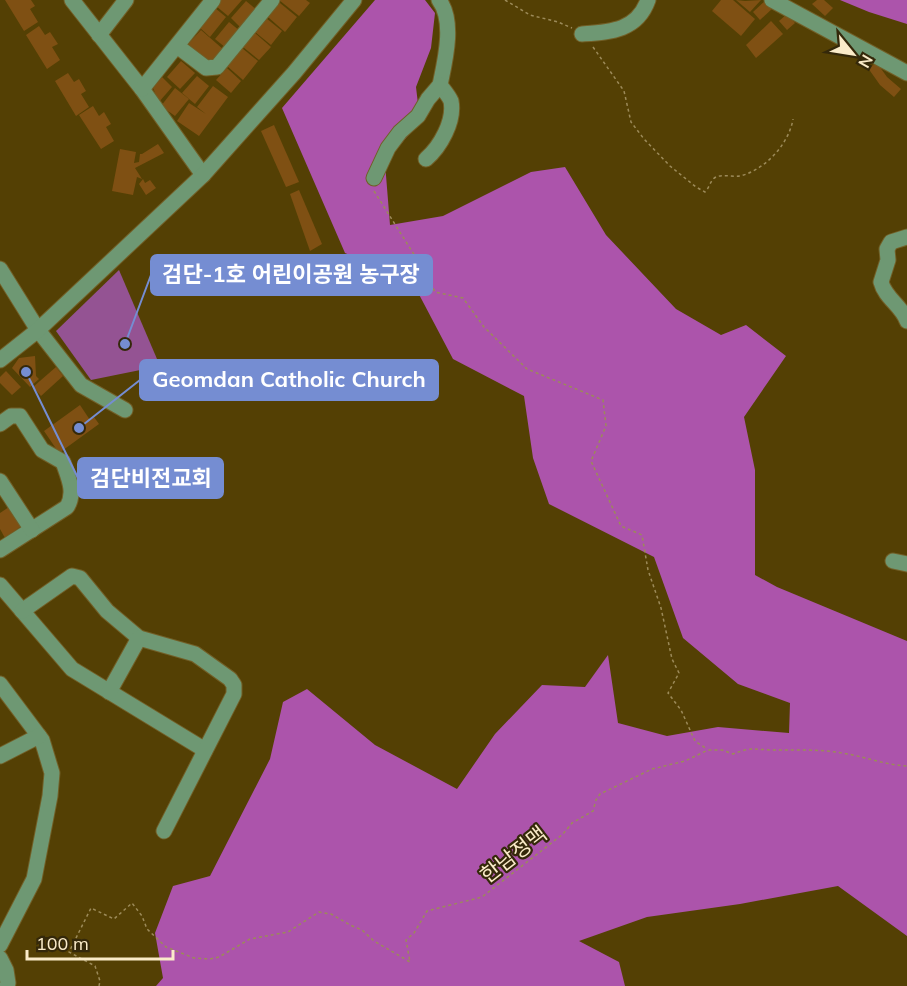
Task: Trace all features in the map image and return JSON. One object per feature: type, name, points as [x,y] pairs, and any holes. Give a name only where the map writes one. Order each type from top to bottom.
[{"type":"street","points":[[72,0],[142,89],[203,175]]},
{"type":"street","points":[[99,35],[126,0]]},
{"type":"street","points":[[142,89],[213,0]]},
{"type":"street","points":[[177,46],[206,68],[217,67],[272,0]]},
{"type":"street","points":[[0,360],[38,330],[203,175],[294,73],[354,0]]},
{"type":"street","points":[[374,178],[388,148],[400,132],[418,116],[440,85],[448,47],[444,7],[439,0]]},
{"type":"street","points":[[582,34],[623,29],[637,18],[646,7],[648,0]]},
{"type":"street","points":[[772,0],[907,73]]},
{"type":"street","points":[[426,159],[442,141],[450,119],[451,101],[440,85]]},
{"type":"street","points":[[907,237],[891,242],[887,249],[888,260],[881,282],[889,296],[904,313],[907,321]]},
{"type":"street","points":[[0,269],[38,330],[81,385],[125,410]]},
{"type":"street","points":[[0,423],[11,416],[20,416],[42,450],[63,462],[72,492],[72,499],[67,507],[0,550]]},
{"type":"street","points":[[0,481],[32,530]]},
{"type":"street","points":[[22,611],[72,576],[80,578],[107,610],[139,638],[195,654],[230,679],[234,685],[234,694],[165,831]]},
{"type":"street","points":[[0,585],[72,669],[205,750]]},
{"type":"street","points":[[109,692],[139,638]]},
{"type":"street","points":[[0,684],[39,736],[47,752],[52,773],[50,796],[34,879],[0,945]]},
{"type":"street","points":[[0,756],[39,736]]},
{"type":"street","points":[[0,958],[6,970],[7,986]]},
{"type":"path","points":[[505,0],[530,15],[558,22],[582,34],[624,91],[631,122],[638,131],[670,166],[705,192],[712,180],[718,176],[743,175],[778,152],[791,131],[793,119]]},
{"type":"path","points":[[374,178],[374,190],[435,292],[463,298],[484,327],[527,369],[603,400],[606,426],[591,461],[621,526],[642,535],[648,570],[672,658],[679,673],[668,693],[681,710],[695,741],[708,750]]},
{"type":"path","name":"한남정맥","points":[[99,986],[100,981],[95,966],[69,952],[91,909],[114,919],[132,903],[142,916],[147,929],[166,947],[194,958],[210,959],[219,957],[250,939],[288,933],[319,912],[332,914],[350,926],[362,930],[374,941],[410,962],[406,940],[414,933],[427,911],[482,897],[563,834],[572,823],[593,811],[600,794],[652,769],[685,761],[708,750],[722,750],[733,754],[748,748],[798,749],[845,754],[907,766]]},
{"type":"shaded area","points":[[375,0],[425,0],[435,13],[431,48],[416,87],[420,121],[385,163],[390,225],[443,216],[531,172],[565,167],[606,235],[676,309],[721,335],[746,325],[786,356],[744,417],[755,470],[755,575],[777,587],[907,641],[907,936],[838,886],[740,904],[647,917],[579,941],[619,962],[625,986],[156,986],[163,978],[155,933],[173,886],[210,876],[270,759],[283,702],[307,689],[375,745],[457,789],[495,734],[542,685],[585,687],[608,655],[618,723],[667,736],[718,727],[789,733],[790,703],[738,684],[683,638],[654,557],[549,504],[533,458],[524,396],[453,359],[413,283],[345,253],[282,108]]},
{"type":"shaded area","points":[[840,0],[907,0],[907,24],[869,12]]},
{"type":"shaded area","points":[[119,270],[160,366],[91,380],[56,331]]},
{"type":"building","points":[[5,0],[31,0],[35,6],[30,9],[38,22],[24,31]]},
{"type":"building","points":[[221,0],[242,0],[228,16],[216,6]]},
{"type":"building","points":[[279,0],[306,0],[310,3],[299,16]]},
{"type":"building","points":[[721,0],[733,0],[755,19],[741,36],[712,11]]},
{"type":"building","points":[[736,0],[745,1],[761,0],[750,12]]},
{"type":"building","points":[[766,0],[774,7],[760,20],[753,12]]},
{"type":"building","points":[[817,0],[824,0],[833,8],[825,16],[812,4]]},
{"type":"building","points":[[246,1],[258,11],[242,29],[231,18]]},
{"type":"building","points":[[280,3],[297,17],[285,32],[268,17]]},
{"type":"building","points":[[215,8],[226,17],[210,37],[199,27]]},
{"type":"building","points":[[787,14],[795,23],[787,30],[779,21]]},
{"type":"building","points":[[266,18],[282,31],[271,45],[255,32]]},
{"type":"building","points":[[771,21],[783,34],[756,58],[746,45]]},
{"type":"building","points":[[229,22],[240,31],[226,48],[215,39]]},
{"type":"building","points":[[39,26],[45,35],[50,32],[58,44],[52,47],[60,60],[47,69],[26,35]]},
{"type":"building","points":[[201,30],[224,50],[211,64],[188,44]]},
{"type":"building","points":[[255,33],[271,47],[259,60],[243,47]]},
{"type":"building","points":[[242,48],[258,61],[243,80],[227,66]]},
{"type":"building","points":[[181,61],[195,73],[180,89],[167,77]]},
{"type":"building","points":[[877,63],[887,77],[901,89],[894,97],[880,85],[868,68]]},
{"type":"building","points":[[227,68],[241,81],[231,93],[216,80]]},
{"type":"building","points":[[68,73],[74,82],[79,79],[86,91],[81,94],[89,107],[76,116],[55,81]]},
{"type":"building","points":[[197,76],[209,86],[195,104],[182,93]]},
{"type":"building","points":[[162,77],[172,87],[159,102],[153,88]]},
{"type":"building","points":[[213,86],[228,97],[199,136],[177,121],[189,103],[206,114],[197,107]]},
{"type":"building","points":[[175,88],[189,99],[175,116],[161,106]]},
{"type":"building","points":[[93,106],[99,116],[104,112],[111,124],[106,127],[114,141],[101,149],[79,115]]},
{"type":"building","points":[[274,125],[299,182],[286,187],[261,131]]},
{"type":"building","points":[[158,144],[164,153],[135,168],[142,179],[137,177],[133,195],[112,191],[120,149],[136,152],[134,163],[139,162],[140,154]]},
{"type":"building","points":[[143,179],[145,183],[150,180],[156,188],[146,195],[139,184]]},
{"type":"building","points":[[299,190],[322,244],[310,251],[290,194]]},
{"type":"building","points":[[35,356],[36,376],[39,379],[30,387],[12,368],[19,358]]},
{"type":"building","points":[[56,367],[63,376],[41,396],[33,387]]},
{"type":"building","points":[[6,371],[21,387],[12,395],[0,383],[0,377]]},
{"type":"building","points":[[80,405],[90,420],[94,417],[99,424],[59,453],[44,431]]},
{"type":"building","points":[[9,507],[23,525],[5,538],[0,529],[0,513]]},
{"type":"place","name":"검단-1호 어린이공원 농구장","points":[[125,344]]},
{"type":"place","name":"검단비전교회","points":[[26,372]]},
{"type":"place","name":"Geomdan Catholic Church","points":[[79,428]]}]
